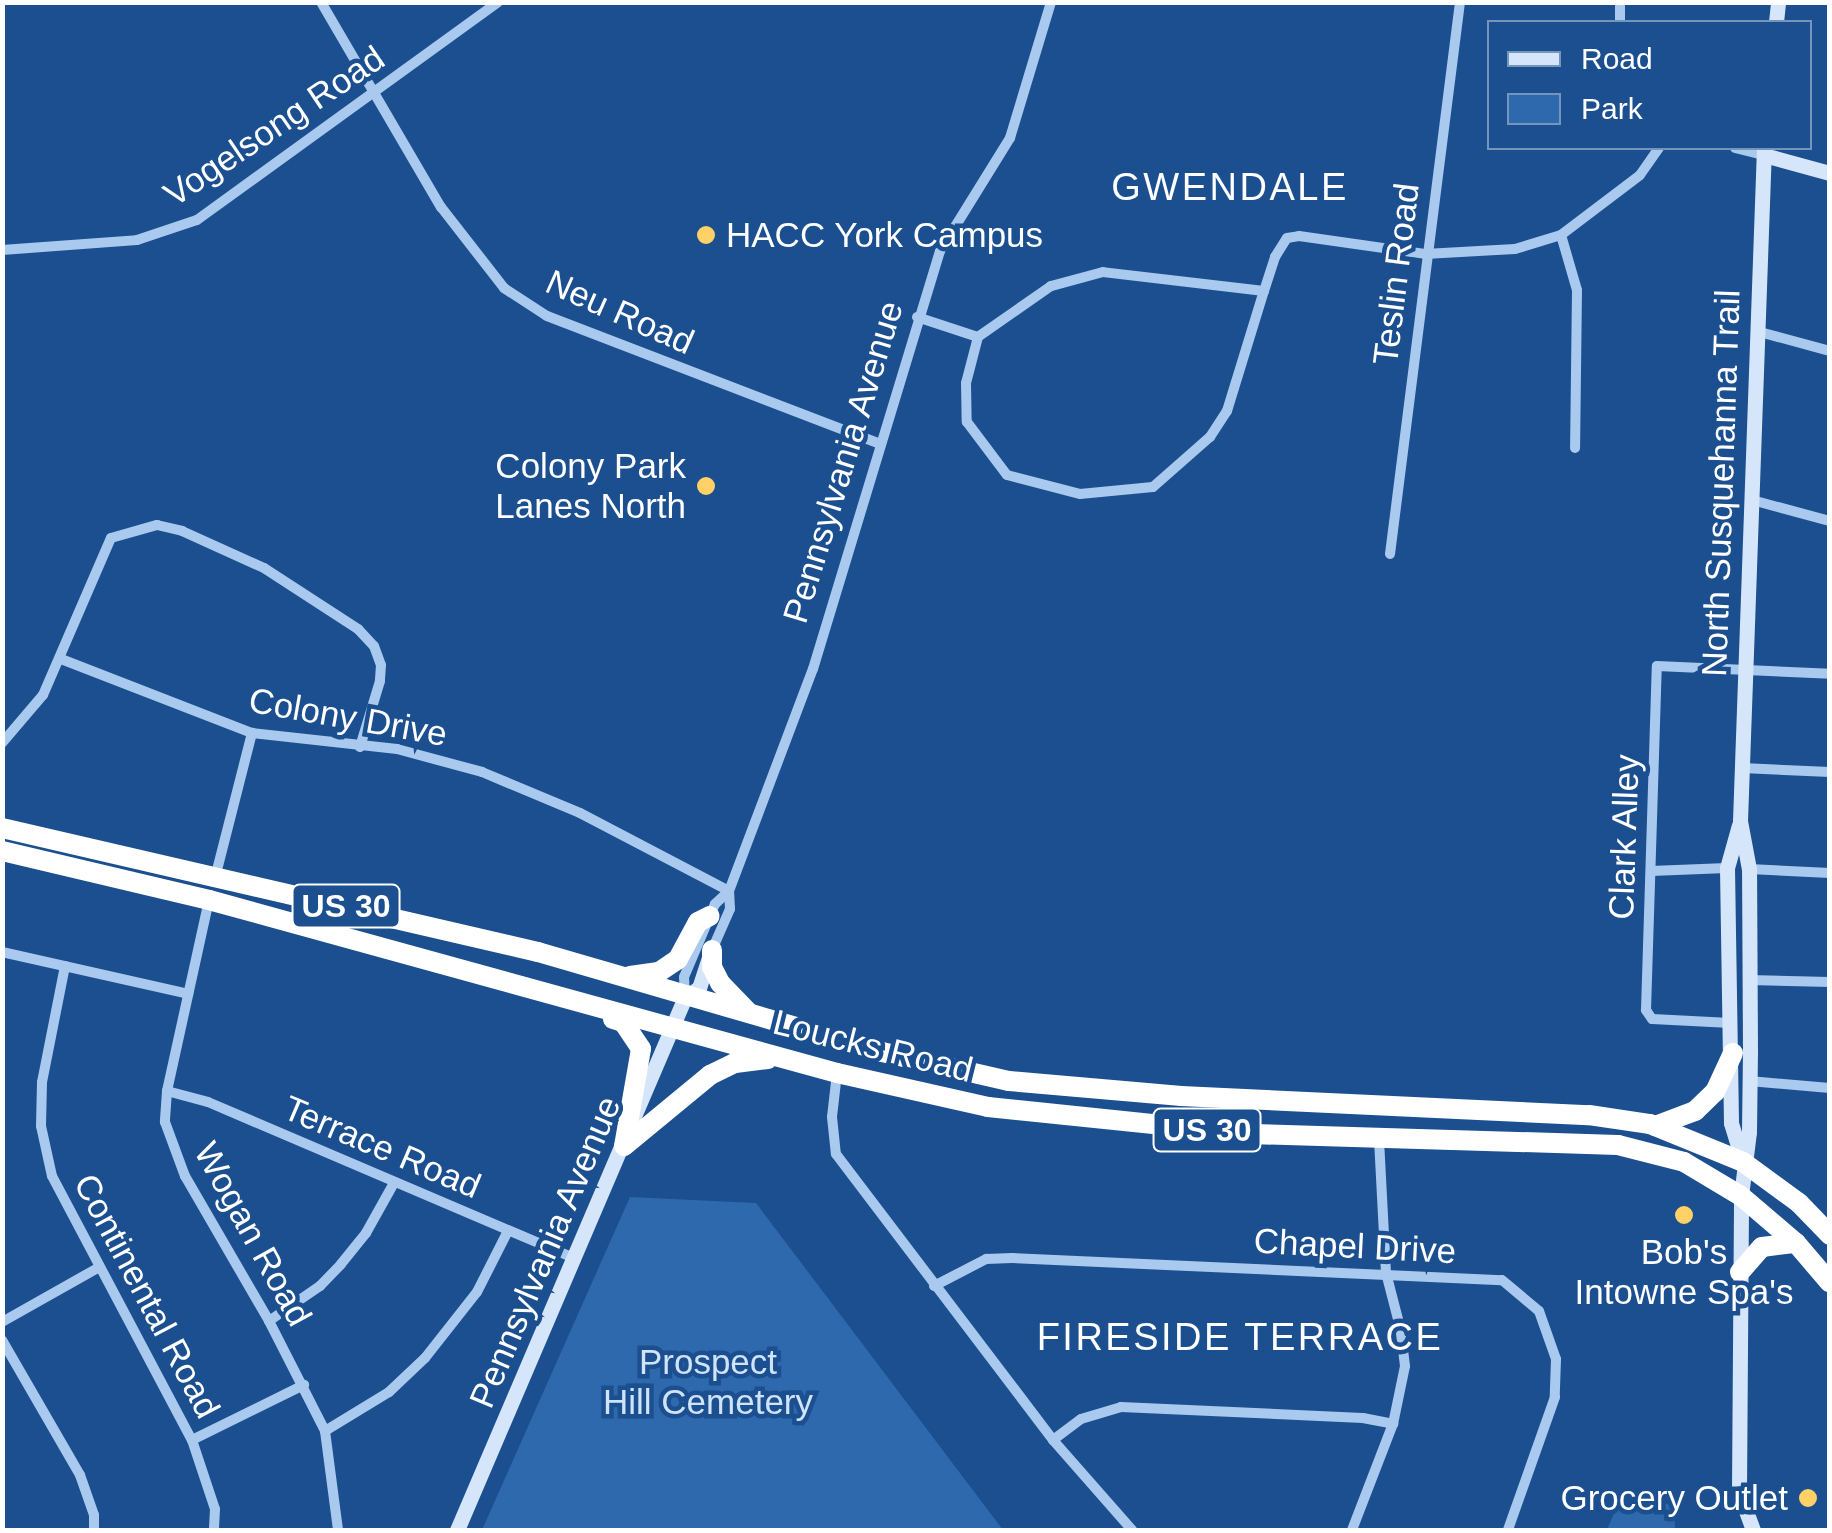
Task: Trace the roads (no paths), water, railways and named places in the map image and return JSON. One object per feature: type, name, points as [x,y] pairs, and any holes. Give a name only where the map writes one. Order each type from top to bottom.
[{"type":"highway","name":"Loucks Road","points":[[2,828],[458,932],[940,1066],[1060,1088],[1589,1115],[1655,1126],[1743,1162]]},
{"type":"highway","name":"Loucks Road","points":[[2,850],[209,900],[836,1073],[988,1107],[1250,1134],[1618,1145],[1684,1162],[1741,1196]]},
{"type":"highway","points":[[620,977],[659,972],[678,960],[698,922],[710,916]]},
{"type":"highway","points":[[712,950],[712,967],[720,983],[753,1016]]},
{"type":"highway","points":[[565,998],[623,1022],[639,1041],[635,1091],[624,1146]]},
{"type":"highway","points":[[1655,1126],[1695,1111],[1716,1092],[1732,1053]]},
{"type":"highway","points":[[624,1146],[710,1075],[735,1064],[780,1058]]},
{"type":"highway","name":"US 30","points":[[1743,1162],[1798,1203],[1830,1235]]},
{"type":"highway","name":"US 30","points":[[1741,1196],[1796,1243],[1830,1284]]},
{"type":"highway","points":[[1740,1272],[1762,1247],[1796,1243]]},
{"type":"main road","points":[[1764,151],[1830,173]]},
{"type":"main road","name":"North Susquehanna Trail","points":[[1753,1530],[1739,1492],[1741,1196],[1750,1132],[1749,869],[1740,821],[1764,151]]},
{"type":"main road","name":"North Susquehanna Trail","points":[[1740,821],[1727,868],[1731,1123],[1743,1162]]},
{"type":"main road","name":"Pennsylvania Avenue","points":[[457,1530],[685,998],[698,988],[712,950]]},
{"type":"street","name":"Neu Road","points":[[322,2],[442,207],[504,288],[547,316],[878,443]]},
{"type":"street","name":"Vogelsong Road","points":[[2,250],[138,240],[197,220],[498,2]]},
{"type":"street","name":"Pennsylvania Avenue","points":[[712,950],[730,910],[730,891],[814,669],[878,443],[940,250],[1010,138],[1050,2]]},
{"type":"street","name":"Teslin Road","points":[[1390,554],[1460,2]]},
{"type":"street","points":[[1264,291],[1103,272],[1051,286],[978,337],[966,383],[967,422],[1007,476],[1080,494],[1153,487],[1210,438],[1226,411],[1282,245],[1299,236],[1426,254],[1515,249],[1561,235],[1640,175],[1658,150]]},
{"type":"street","points":[[1561,235],[1577,290],[1575,448]]},
{"type":"street","points":[[917,317],[978,337]]},
{"type":"street","points":[[1756,332],[1830,351]]},
{"type":"street","points":[[1752,500],[1830,522]]},
{"type":"street","points":[[2,743],[43,695],[111,538],[156,525],[182,531],[264,568],[358,629],[374,646],[382,665],[360,746]]},
{"type":"street","name":"Colony Drive","points":[[61,659],[252,733],[433,756],[527,788],[730,891]]},
{"type":"street","name":"Clark Alley","points":[[1731,1022],[1652,1019],[1646,1010],[1657,666],[1745,669]]},
{"type":"street","points":[[1745,669],[1830,674]]},
{"type":"street","points":[[215,879],[252,733]]},
{"type":"street","points":[[1742,768],[1830,772]]},
{"type":"street","points":[[1650,871],[1727,868]]},
{"type":"street","points":[[1749,869],[1830,874]]},
{"type":"street","name":"Pennsylvania Avenue","points":[[685,998],[681,984],[715,904],[730,891]]},
{"type":"street","name":"Wogan Road","points":[[209,900],[167,1091],[166,1122],[174,1151],[304,1385],[324,1431],[338,1530]]},
{"type":"street","points":[[2,952],[188,994]]},
{"type":"street","name":"Continental Road","points":[[65,966],[42,1082],[41,1126],[52,1176],[192,1440],[214,1508],[214,1530]]},
{"type":"street","points":[[1748,980],[1830,982]]},
{"type":"street","points":[[836,1073],[832,1117],[836,1154],[1053,1440],[1132,1530]]},
{"type":"street","points":[[1749,1081],[1830,1088]]},
{"type":"street","name":"Terrace Road","points":[[167,1091],[208,1102],[574,1258]]},
{"type":"street","points":[[1352,1530],[1394,1424],[1405,1366],[1386,1274],[1379,1138]]},
{"type":"street","points":[[269,1321],[341,1264],[366,1233],[394,1182]]},
{"type":"street","points":[[324,1431],[389,1392],[425,1358],[477,1292],[508,1232]]},
{"type":"street","name":"Chapel Drive","points":[[934,1286],[960,1268],[999,1258],[1502,1280],[1539,1311],[1556,1359],[1555,1397],[1508,1530]]},
{"type":"street","points":[[2,1322],[98,1268]]},
{"type":"street","points":[[2,1340],[80,1476],[94,1516],[94,1530]]},
{"type":"street","points":[[192,1440],[304,1385]]},
{"type":"street","points":[[1053,1440],[1081,1418],[1121,1407],[1362,1418],[1394,1424]]},
{"type":"place","name":"HACC York Campus","points":[[706,235]]},
{"type":"place","name":"Colony Park Lanes North","points":[[706,486]]},
{"type":"place","name":"Bob's Intowne Spa's","points":[[1684,1215]]},
{"type":"place","name":"Grocery Outlet","points":[[1808,1498]]},
{"type":"district","name":"GWENDALE","points":[[1230,188]]},
{"type":"district","name":"FIRESIDE TERRACE","points":[[1240,1338]]},
{"type":"park label","name":"Prospect Hill Cemetery","points":[[708,1382]]}]
